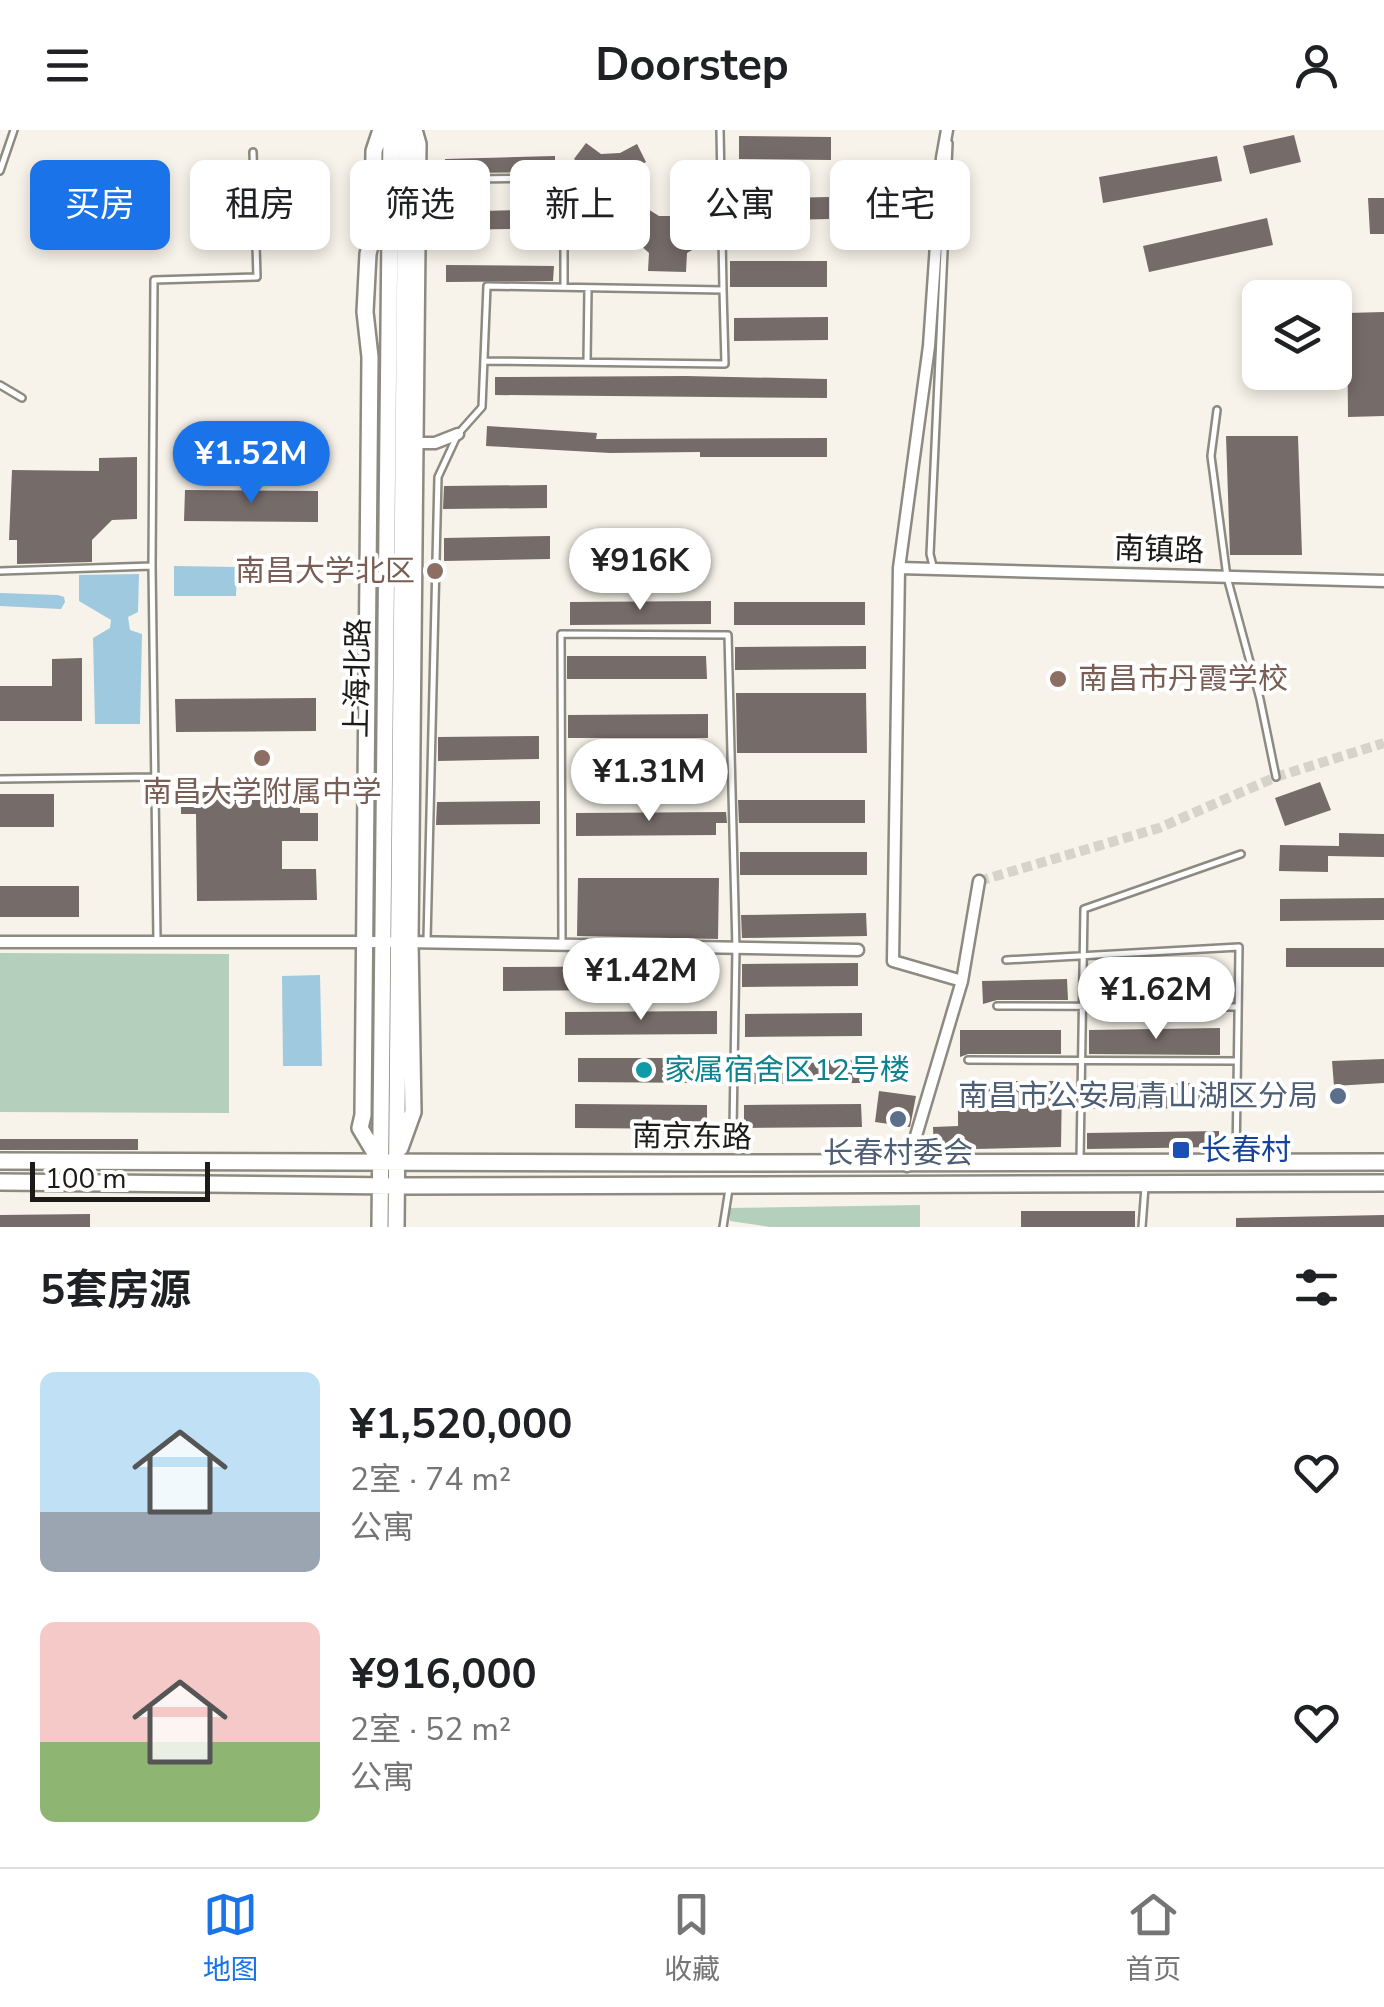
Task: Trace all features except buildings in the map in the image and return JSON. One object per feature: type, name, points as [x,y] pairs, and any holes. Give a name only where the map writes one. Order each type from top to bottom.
[{"type":"main road","points":[[372,942],[370,358],[365,312],[373,234],[374,150],[381,130]]},
{"type":"main road","name":"上海北路","points":[[380,1227],[388,1186],[388,1161],[372,942],[390,461],[391,130]]},
{"type":"main road","name":"上海北路","points":[[388,1161],[404,942],[409,444],[406,130]]},
{"type":"main road","points":[[409,444],[418,144],[414,130]]},
{"type":"main road","name":"南京东路","points":[[0,1162],[907,1166],[1384,1162]]},
{"type":"main road","name":"南京东路","points":[[0,1182],[388,1186],[1384,1183]]},
{"type":"main road","name":"上海北路","points":[[388,1186],[396,1227]]},
{"type":"street","points":[[948,130],[942,158],[929,346],[900,568],[893,961],[962,981]]},
{"type":"street","points":[[409,444],[435,444],[458,434]]},
{"type":"street","name":"南镇路","points":[[900,568],[1384,581]]},
{"type":"street","points":[[907,1166],[962,981],[979,882]]},
{"type":"street","points":[[0,942],[428,942],[858,950]]},
{"type":"lane","points":[[0,171],[14,130]]},
{"type":"lane","points":[[484,361],[725,364],[720,130]]},
{"type":"lane","points":[[934,570],[930,554],[948,130]]},
{"type":"lane","points":[[157,943],[152,566],[154,280],[257,277],[253,152]]},
{"type":"lane","points":[[490,180],[564,178],[564,287]]},
{"type":"lane","points":[[428,942],[438,478],[458,434],[482,407],[487,286],[723,290]]},
{"type":"lane","points":[[587,362],[588,288]]},
{"type":"lane","points":[[0,385],[22,398]]},
{"type":"lane","points":[[1216,410],[1211,456],[1226,577],[1260,699],[1276,778]]},
{"type":"lane","points":[[0,571],[152,566]]},
{"type":"lane","points":[[562,944],[560,634],[728,635],[736,948],[733,1128]]},
{"type":"lane","points":[[0,780],[155,777]]},
{"type":"lane","points":[[1080,1164],[1084,909],[1240,854]]},
{"type":"lane","points":[[1006,960],[1238,946],[1236,1163]]},
{"type":"lane","points":[[997,1006],[1238,1006]]},
{"type":"lane","points":[[968,1060],[1237,1061]]},
{"type":"lane","points":[[1142,1227],[1145,1184]]},
{"type":"lane","points":[[724,1227],[730,1186]]},
{"type":"green space","points":[[0,953],[229,954],[229,1113],[0,1112]]},
{"type":"green space","points":[[920,1205],[920,1227],[770,1227],[730,1221],[728,1208]]},
{"type":"water","points":[[174,566],[237,567],[236,596],[174,596]]},
{"type":"water","points":[[139,574],[138,612],[128,617],[130,630],[142,634],[140,724],[95,724],[93,638],[110,628],[111,620],[79,601],[79,575]]},
{"type":"water","points":[[0,593],[58,595],[65,602],[61,609],[0,606]]},
{"type":"water","points":[[320,975],[322,1066],[283,1066],[282,976]]},
{"type":"tunnel","points":[[979,881],[1159,828],[1276,777],[1384,743]]},
{"type":"place","name":"南昌大学北区","points":[[435,571]]},
{"type":"place","name":"南昌市丹霞学校","points":[[1058,679]]},
{"type":"place","name":"南昌大学附属中学","points":[[262,758]]},
{"type":"place","name":"家属宿舍区12号楼","points":[[644,1070]]},
{"type":"place","name":"南昌市公安局青山湖区分局","points":[[1338,1096]]},
{"type":"place","name":"长春村委会","points":[[898,1119]]},
{"type":"place","name":"长春村","points":[[1181,1150]]}]
